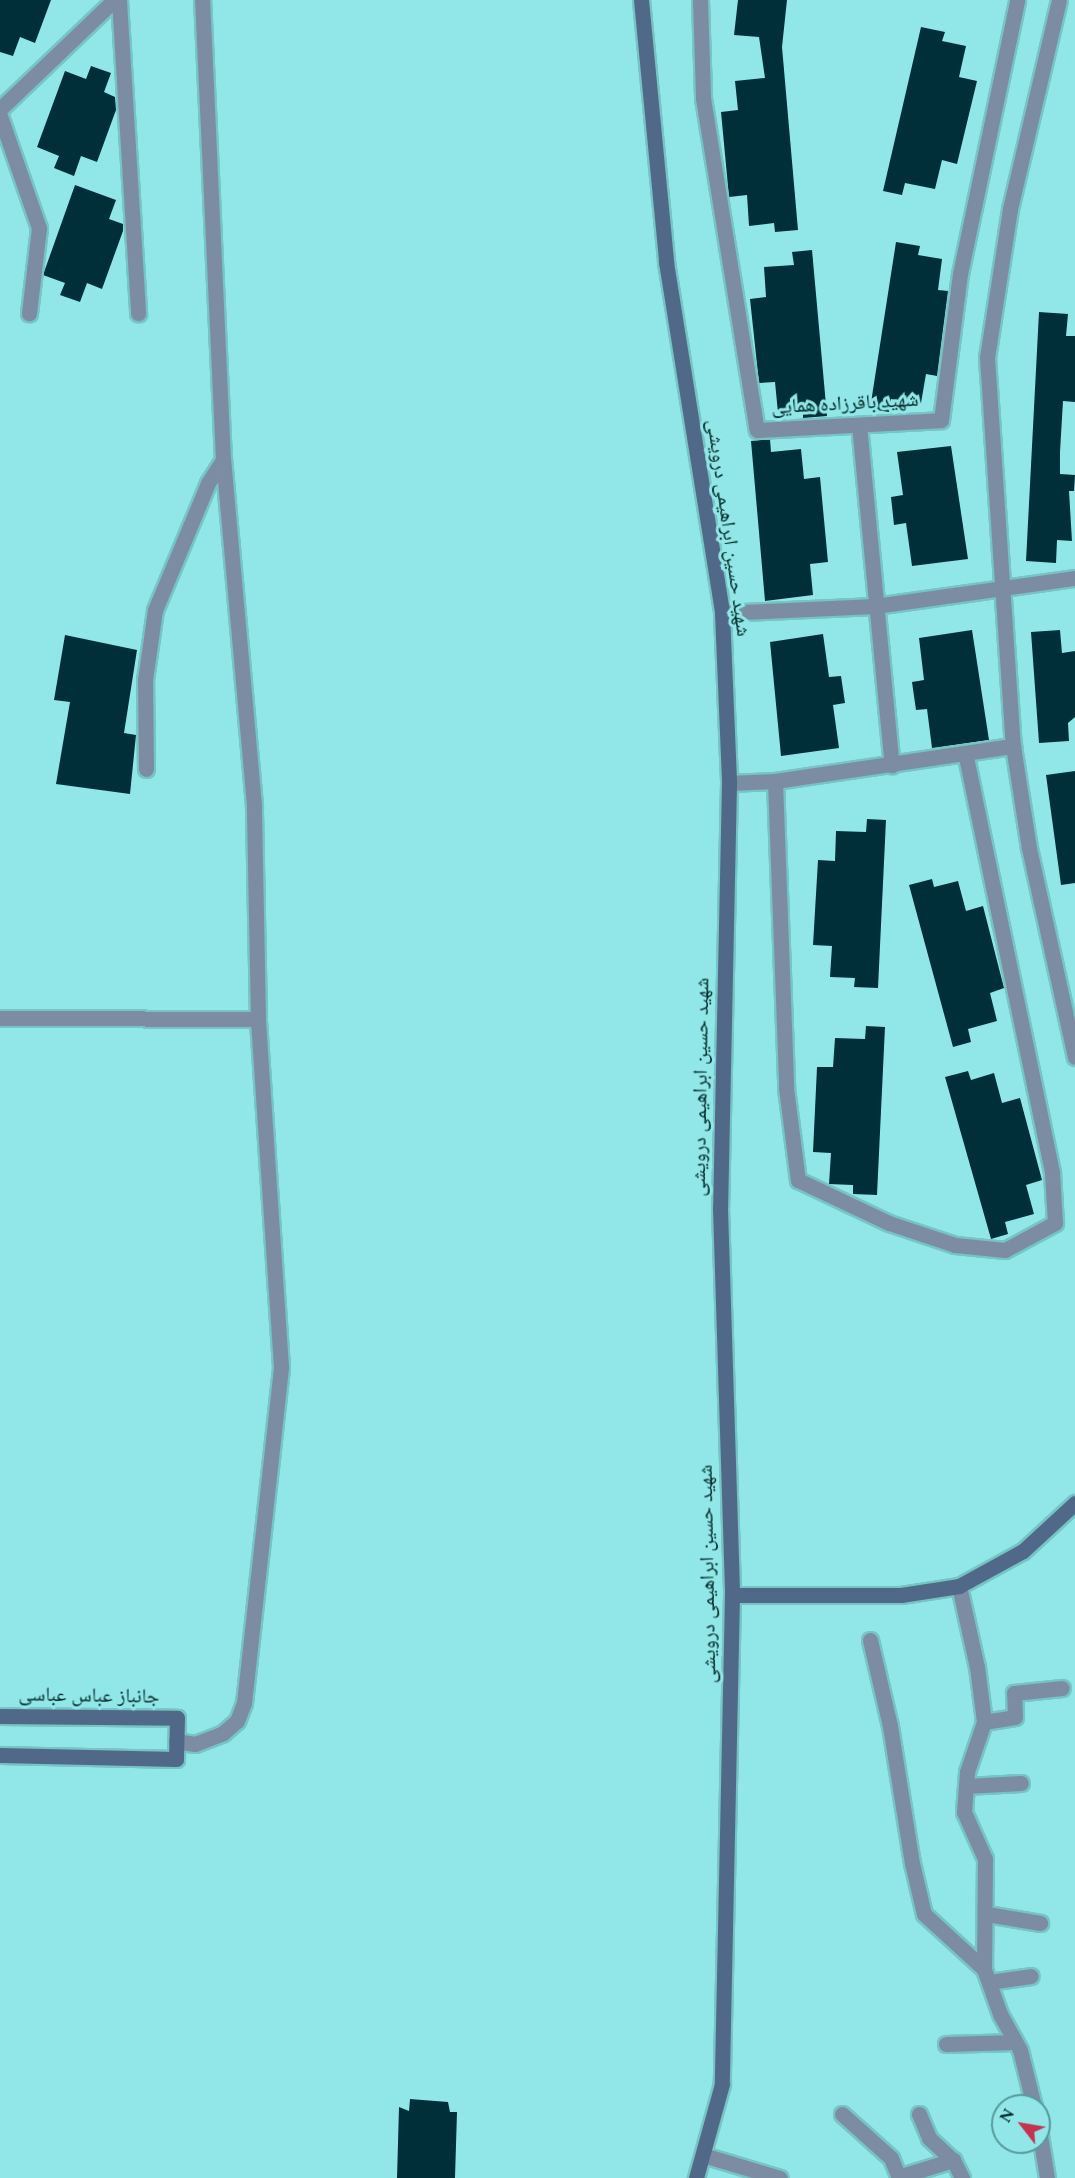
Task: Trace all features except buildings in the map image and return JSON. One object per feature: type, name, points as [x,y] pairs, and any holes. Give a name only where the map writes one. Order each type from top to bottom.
[{"type":"street","points":[[0,109],[116,0]]},
{"type":"street","points":[[116,0],[138,313]]},
{"type":"street","points":[[0,1755],[176,1760],[176,1741],[195,1744],[223,1733],[237,1721],[250,1663],[281,1367],[258,1019],[254,805],[223,460],[202,0]]},
{"type":"street","name":"شهید حسین ابراهیمی درویشی","points":[[641,0],[666,262],[722,613],[729,783],[720,1208],[732,1595],[722,2084],[696,2178]]},
{"type":"street","name":"شهید باقرزاده همایی","points":[[700,0],[703,98],[757,429],[941,420],[960,274],[1017,0]]},
{"type":"street","points":[[1059,0],[1010,209],[987,357],[1013,746],[1029,848],[1075,1057]]},
{"type":"street","points":[[0,116],[39,228],[29,313]]},
{"type":"street","points":[[859,425],[892,765]]},
{"type":"street","points":[[146,769],[145,680],[155,610],[208,483],[223,460]]},
{"type":"street","points":[[722,613],[875,606],[1075,578]]},
{"type":"street","points":[[729,783],[775,781],[966,756],[1013,746]]},
{"type":"street","points":[[775,781],[786,1088],[798,1180],[900,1227],[955,1245],[1005,1250],[1055,1223],[1052,1172],[966,756]]},
{"type":"street","points":[[0,1018],[258,1019]]},
{"type":"street","points":[[732,1595],[901,1594],[959,1586],[1023,1551],[1075,1503]]},
{"type":"street","points":[[959,1586],[977,1667],[984,1722],[967,1772],[964,1812],[985,1858],[986,1976]]},
{"type":"street","points":[[870,1640],[890,1726],[912,1863],[924,1914],[986,1976],[1016,2042],[1031,2094]]},
{"type":"street","points":[[984,1722],[1015,1718],[1014,1693],[1062,1688]]},
{"type":"street","name":"جانباز عباس عباسی","points":[[0,1716],[177,1718],[176,1741]]},
{"type":"street","points":[[966,1786],[1022,1784]]},
{"type":"street","points":[[987,1914],[1040,1923]]},
{"type":"street","points":[[986,1976],[1031,1976]]},
{"type":"street","points":[[946,2044],[1016,2042]]},
{"type":"street","points":[[842,2114],[891,2158],[899,2177],[953,2160]]},
{"type":"street","points":[[919,2114],[928,2138],[953,2160],[962,2178]]},
{"type":"street","points":[[1043,2154],[1047,2178]]},
{"type":"street","points":[[703,2155],[780,2178]]}]
